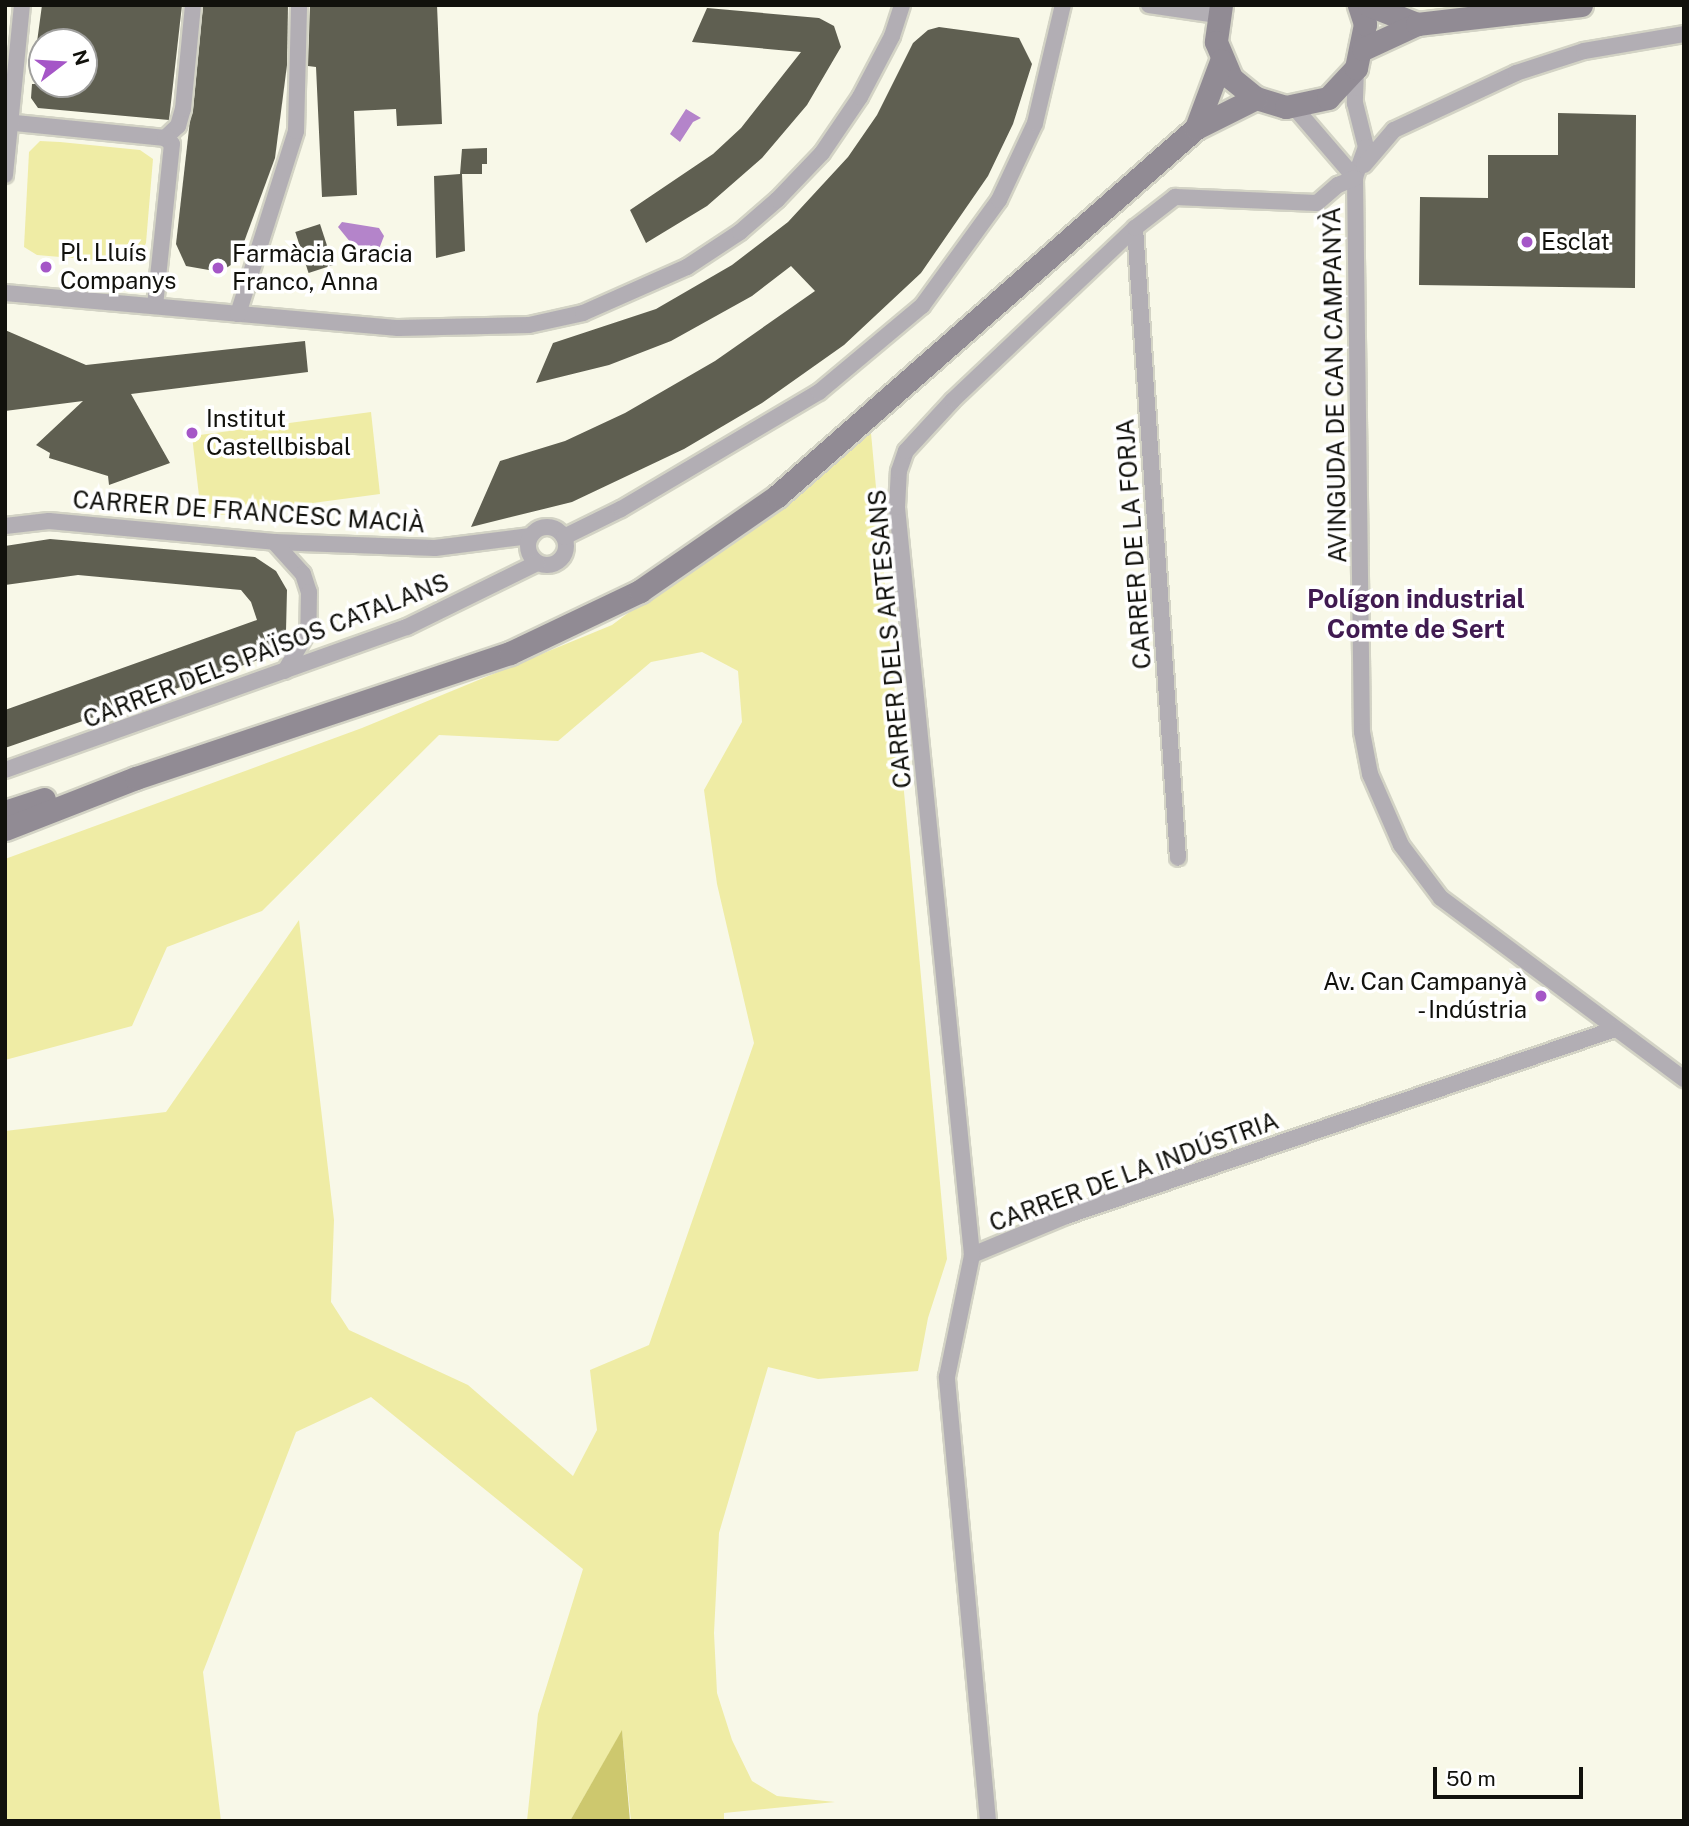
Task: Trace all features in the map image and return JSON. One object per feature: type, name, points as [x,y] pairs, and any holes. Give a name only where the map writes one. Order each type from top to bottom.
[{"type":"street","points":[[5,175],[7,122],[22,5]]},
{"type":"street","points":[[165,138],[178,126],[183,110],[193,5]]},
{"type":"street","points":[[238,314],[296,131],[299,5]]},
{"type":"street","points":[[5,293],[398,328],[472,330],[529,325],[583,313],[636,292],[687,267],[740,232],[822,153],[860,97],[892,36],[902,5]]},
{"type":"street","points":[[530,536],[529,554],[537,563],[549,565],[560,560],[566,549],[564,537],[621,509],[819,392],[922,306],[999,200],[1035,124],[1063,5]]},
{"type":"street","points":[[1149,5],[1219,10],[1221,61],[1196,128]]},
{"type":"street","points":[[1359,5],[1365,24],[1360,59]]},
{"type":"street","points":[[1369,5],[1417,24]]},
{"type":"street","points":[[1221,61],[1239,88],[1256,98],[1294,107],[1328,97],[1360,59],[1417,24],[1581,5]]},
{"type":"street","name":"CARRER DELS ARTESANS","points":[[972,1255],[899,521],[899,471],[906,451],[953,400],[1135,228],[1175,197],[1317,203],[1338,185],[1355,178],[1394,131],[1517,73],[1584,51],[1684,34]]},
{"type":"street","name":"AVINGUDA DE CAN CAMPANYÀ","points":[[1360,59],[1355,103],[1366,147],[1355,178],[1362,733],[1370,774],[1401,845],[1441,898],[1684,1079]]},
{"type":"street","points":[[5,829],[136,778],[510,653],[640,591],[777,496],[1196,128],[1256,98]]},
{"type":"street","name":"AVINGUDA DE CAN CAMPANYÀ","points":[[1294,107],[1355,178]]},
{"type":"street","points":[[7,122],[165,138],[172,144],[155,306]]},
{"type":"street","name":"CARRER DE LA FORJA","points":[[1135,228],[1178,858]]},
{"type":"street","name":"CARRER DE FRANCESC MACIÀ","points":[[5,526],[48,521],[275,542],[435,548],[530,536],[551,527],[564,537]]},
{"type":"street","points":[[275,542],[303,574],[310,602],[308,631],[285,671]]},
{"type":"street","name":"CARRER DELS PAÏSOS CATALANS","points":[[5,770],[407,627],[537,563]]},
{"type":"street","points":[[5,811],[136,778]]},
{"type":"street","name":"CARRER DE LA INDÚSTRIA","points":[[988,1821],[947,1377],[972,1255],[1066,1216],[1615,1030]]},
{"type":"shaded area","points":[[686,109],[701,118],[693,122],[680,142],[670,134]]},
{"type":"shaded area","points":[[40,141],[140,150],[153,159],[146,243],[138,259],[130,263],[37,255],[24,247],[29,152]]},
{"type":"shaded area","points":[[342,222],[379,228],[384,236],[379,249],[369,251],[351,243],[338,227]]},
{"type":"shaded area","name":"Institut Castellbisbal","points":[[371,412],[380,494],[223,515],[201,513],[192,436]]},
{"type":"shaded area","points":[[871,433],[947,1259],[928,1318],[918,1371],[818,1379],[768,1367],[719,1533],[714,1633],[717,1693],[732,1740],[752,1781],[777,1796],[835,1802],[724,1813],[724,1821],[631,1821],[622,1731],[570,1821],[527,1821],[538,1714],[583,1569],[371,1397],[296,1432],[203,1672],[221,1821],[5,1821],[5,1131],[166,1112],[299,920],[334,1220],[331,1302],[349,1330],[468,1385],[573,1476],[597,1430],[590,1370],[649,1345],[754,1043],[717,884],[704,790],[742,722],[738,671],[702,652],[651,662],[558,741],[439,735],[262,911],[167,947],[132,1026],[5,1060],[5,859],[362,728],[612,625]]},
{"type":"shaded area","points":[[622,1730],[630,1821],[570,1821]]},
{"type":"building","points":[[42,5],[182,5],[169,120],[38,108],[31,98],[98,98],[98,28],[39,28]]},
{"type":"building","points":[[203,5],[288,5],[287,65],[275,158],[237,261],[220,272],[186,266],[176,244]]},
{"type":"building","points":[[310,5],[437,5],[442,124],[397,126],[396,109],[354,111],[357,195],[322,197],[316,67],[308,66]]},
{"type":"building","points":[[707,8],[819,18],[834,26],[841,47],[807,105],[762,158],[707,206],[646,243],[630,210],[713,154],[741,128],[801,52],[692,42]]},
{"type":"building","points":[[939,27],[1019,38],[1032,64],[1013,124],[988,176],[921,273],[844,345],[762,403],[684,449],[572,502],[471,527],[500,461],[565,441],[625,413],[715,361],[815,291],[791,266],[752,296],[671,341],[609,365],[536,383],[553,343],[656,309],[732,265],[788,222],[848,157],[877,115],[913,43],[928,30]]},
{"type":"building","name":"Esclat","points":[[1558,113],[1636,115],[1635,288],[1419,285],[1420,197],[1488,198],[1488,155],[1558,155]]},
{"type":"building","points":[[487,148],[487,164],[482,164],[482,174],[462,174],[465,251],[436,258],[434,176],[460,174],[462,149]]},
{"type":"building","points":[[320,224],[333,265],[309,273],[295,232]]},
{"type":"building","points":[[5,330],[86,365],[305,341],[308,372],[131,394],[170,463],[109,485],[108,476],[49,458],[50,453],[36,445],[83,401],[5,411]]},
{"type":"building","points":[[50,539],[255,557],[276,571],[287,590],[286,631],[261,659],[5,748],[5,710],[257,620],[251,602],[241,590],[78,575],[5,585],[5,546]]},
{"type":"place","name":"Esclat","points":[[1527,242]]},
{"type":"place","name":"Pl. Lluís Companys","points":[[46,267]]},
{"type":"place","name":"Farmàcia Gracia Franco, Anna","points":[[218,268]]},
{"type":"place","name":"Institut Castellbisbal","points":[[192,433]]},
{"type":"place","name":"Av. Can Campanyà - Indústria","points":[[1541,996]]},
{"type":"district","name":"Polígon industrial Comte de Sert","points":[[1416,614]]}]
